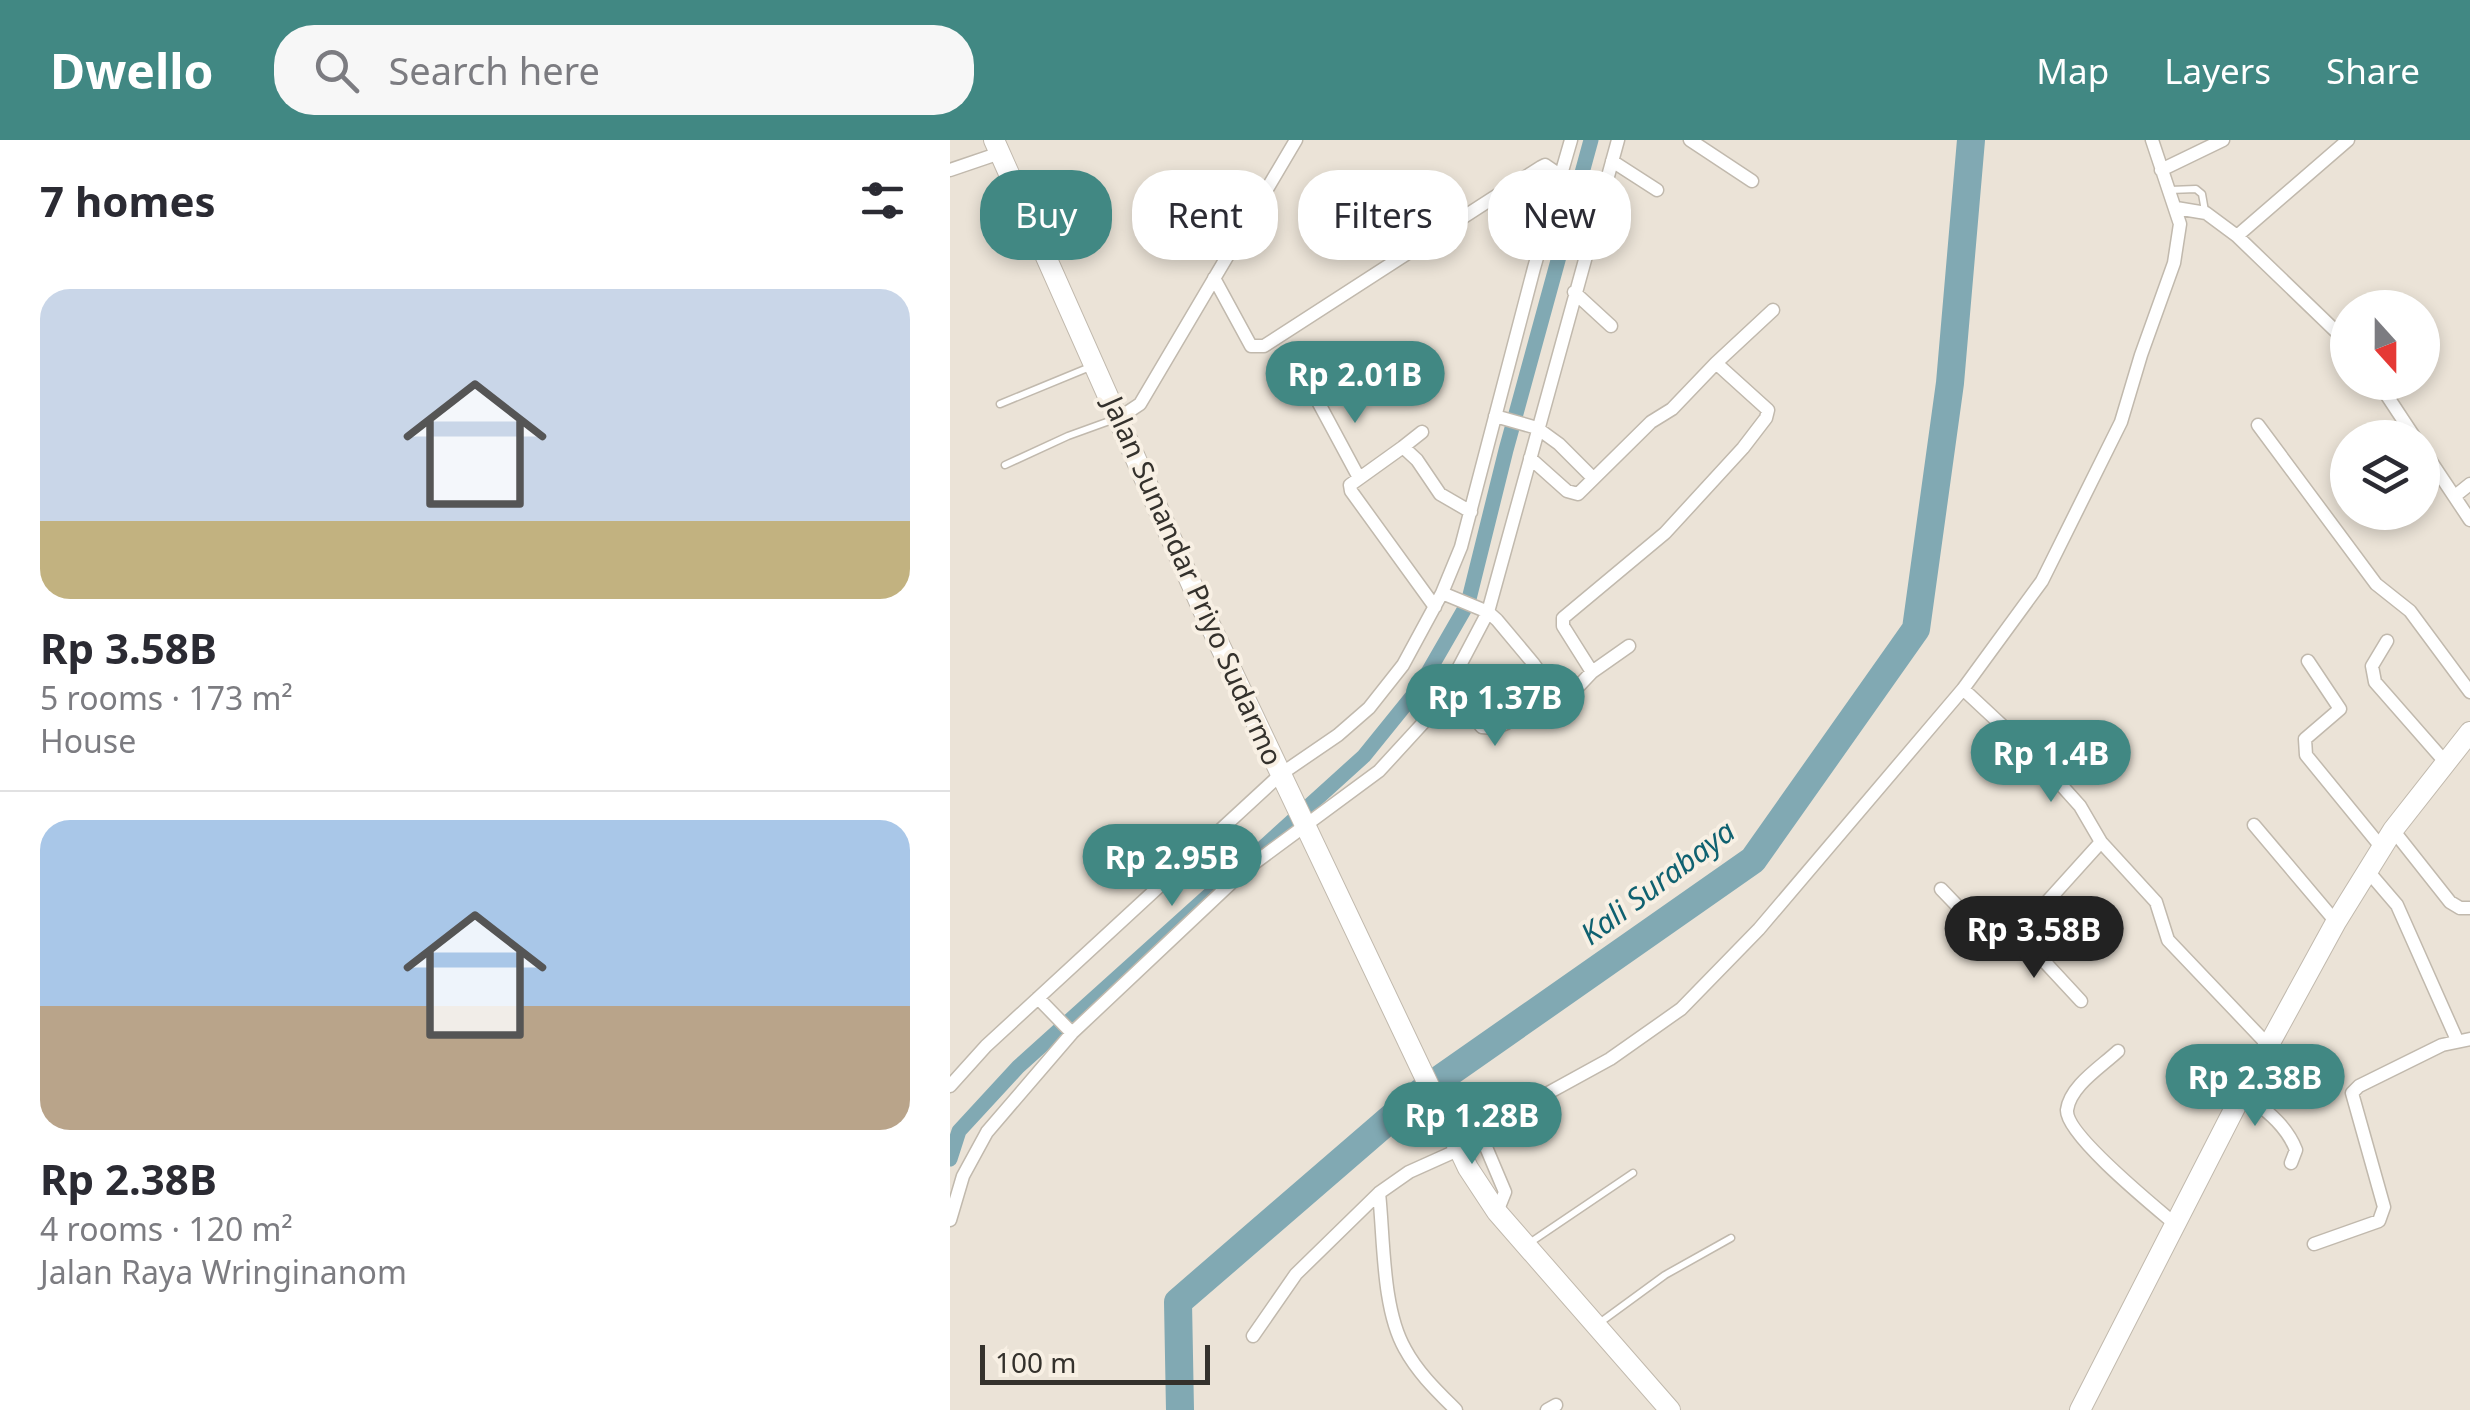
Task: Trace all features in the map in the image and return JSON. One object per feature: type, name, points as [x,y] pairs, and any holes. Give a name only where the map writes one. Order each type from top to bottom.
[{"type":"main road","name":"Jalan Sunandar Priyo Sudarmo","points":[[997,146],[1304,823],[1456,1145],[1497,1212],[1670,1410]]},
{"type":"main road","points":[[2080,1410],[2243,1092],[2336,922],[2387,839],[2470,732]]},
{"type":"street","points":[[1118,418],[1140,404],[1296,140]]},
{"type":"street","points":[[1562,170],[1571,140]]},
{"type":"street","points":[[950,1220],[963,1176],[987,1132],[1069,1030],[1245,870],[1379,771],[1424,722],[1448,688],[1485,611],[1618,140]]},
{"type":"street","points":[[1690,140],[1752,182]]},
{"type":"street","points":[[1497,1212],[1506,1192],[1484,1140],[1483,1132],[1488,1126],[1610,1059],[1681,1009],[1759,929],[1963,689],[2042,581],[2121,422],[2140,355],[2174,263],[2180,224],[2152,140]]},
{"type":"street","points":[[2161,170],[2223,140]]},
{"type":"street","points":[[2237,236],[2348,140]]},
{"type":"street","points":[[950,170],[997,146]]},
{"type":"street","points":[[1612,161],[1657,190]]},
{"type":"street","points":[[1214,278],[1251,346],[1264,346],[1488,200]]},
{"type":"street","points":[[2176,208],[2206,213],[2237,236],[2330,326]]},
{"type":"street","points":[[950,1086],[986,1046],[1042,1002],[1284,779],[1370,708],[1402,664],[1442,593],[1472,512],[1539,260]]},
{"type":"street","points":[[1574,292],[1610,326]]},
{"type":"street","points":[[1530,458],[1574,495],[1651,422],[1672,409],[1773,310]]},
{"type":"street","points":[[1592,672],[1563,626],[1563,618],[1665,533],[1743,448],[1768,414],[1716,363]]},
{"type":"street","points":[[1315,396],[1358,476]]},
{"type":"street","points":[[1499,417],[1534,427],[1559,444],[1592,478]]},
{"type":"street","points":[[2258,425],[2376,584],[2410,611],[2470,692]]},
{"type":"street","points":[[1422,432],[1350,485],[1435,607]]},
{"type":"street","points":[[1403,447],[1440,494],[1472,512]]},
{"type":"street","points":[[2440,474],[2470,520]]},
{"type":"street","points":[[2455,496],[2470,484]]},
{"type":"street","points":[[1442,593],[1485,611],[1534,662],[1554,698],[1562,699],[1629,646]]},
{"type":"street","points":[[2387,640],[2372,666],[2376,682],[2446,763]]},
{"type":"street","points":[[2308,662],[2340,709],[2305,739],[2306,755],[2450,902],[2469,908]]},
{"type":"street","points":[[1448,688],[1482,727],[1490,728],[1511,722],[1548,687]]},
{"type":"street","points":[[1963,689],[2036,757],[2080,806],[2100,842],[2156,902],[2168,940],[2268,1045]]},
{"type":"street","points":[[2254,825],[2336,922]]},
{"type":"street","points":[[1941,889],[1990,940],[2005,942],[2100,842]]},
{"type":"street","points":[[2314,1244],[2379,1221],[2383,1215],[2352,1093],[2359,1086],[2464,1039],[2397,905],[2368,870]]},
{"type":"street","points":[[2017,932],[2082,1001]]},
{"type":"street","points":[[1042,1002],[1069,1030]]},
{"type":"street","points":[[2118,1052],[2076,1089],[2067,1108],[2068,1118],[2086,1143],[2175,1224]]},
{"type":"street","points":[[2243,1092],[2278,1121],[2292,1139],[2296,1150],[2292,1163]]},
{"type":"street","points":[[1253,1336],[1296,1274],[1380,1193],[1456,1145]]},
{"type":"street","points":[[1380,1193],[1395,1327],[1424,1378],[1456,1410]]},
{"type":"lane","points":[[2170,190],[2196,189],[2202,194],[2206,213]]},
{"type":"lane","points":[[1000,404],[1096,365]]},
{"type":"lane","points":[[1006,465],[1118,418]]},
{"type":"lane","points":[[1527,1245],[1633,1173]]},
{"type":"lane","points":[[1598,1325],[1665,1275],[1731,1238]]},
{"type":"waterway","points":[[1237,871],[1364,756],[1419,688],[1468,603],[1591,140]]},
{"type":"waterway","name":"Kali Surabaya","points":[[1180,1410],[1178,1302],[1420,1093],[1753,860],[1916,629],[1950,383],[1971,140]]},
{"type":"waterway","points":[[950,1159],[959,1131],[1018,1067],[1219,886]]}]
